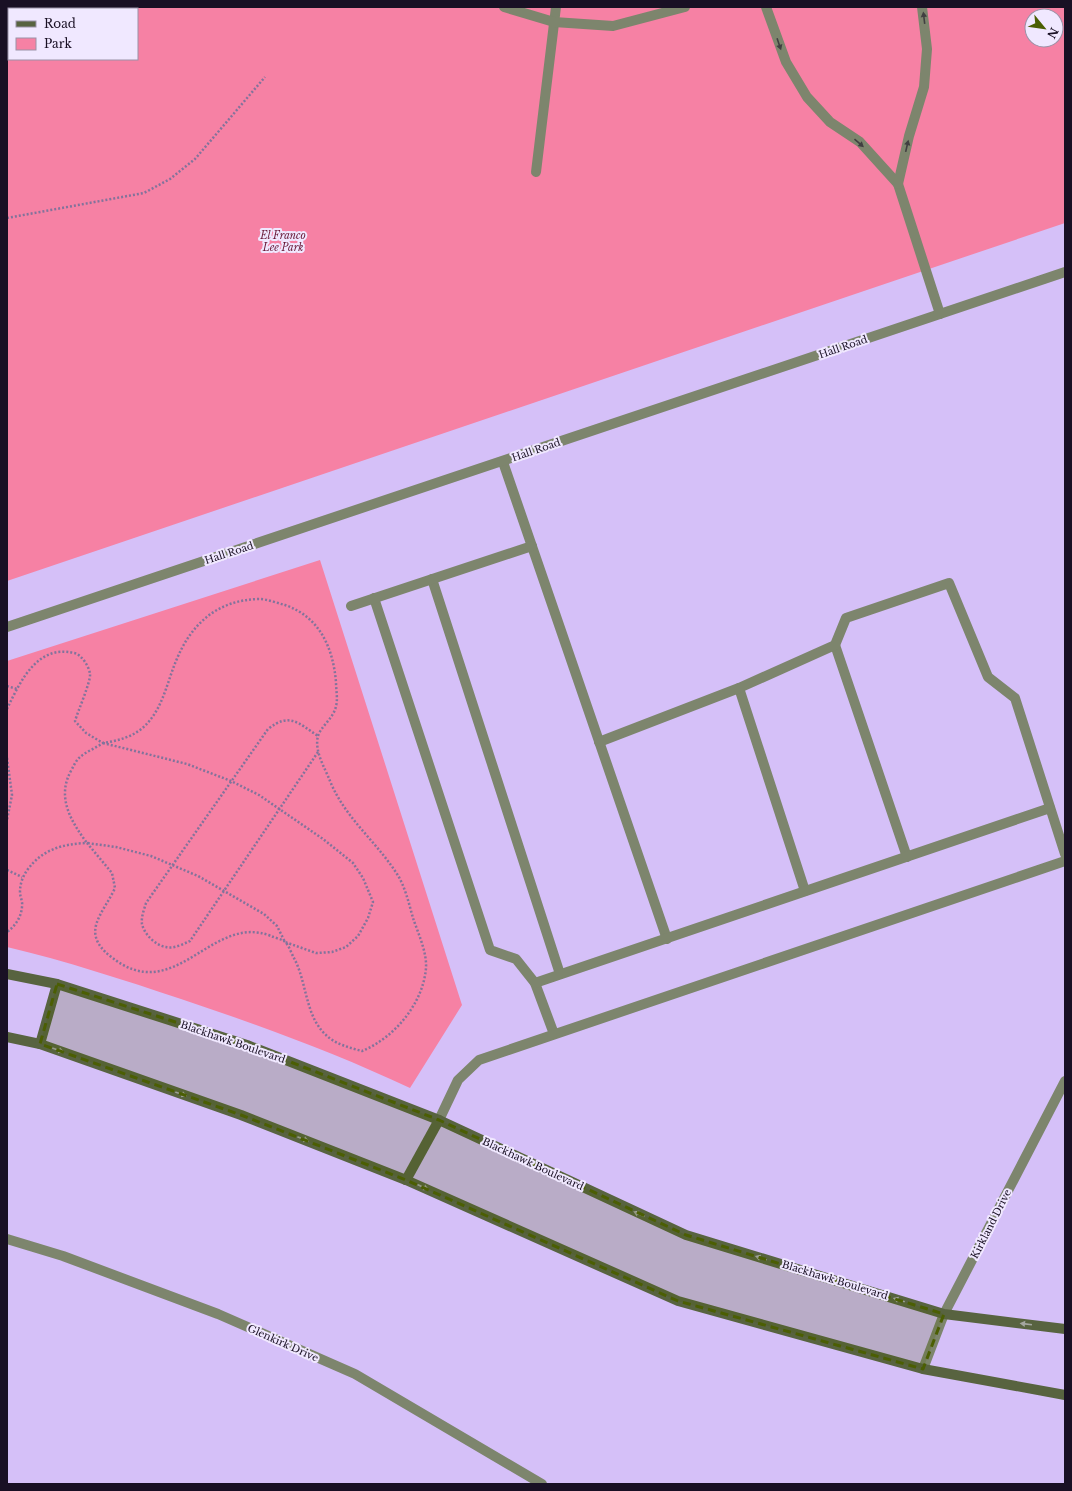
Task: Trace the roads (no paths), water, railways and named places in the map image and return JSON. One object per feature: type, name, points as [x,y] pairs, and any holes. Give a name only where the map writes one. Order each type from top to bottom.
[{"type":"main road","name":"Blackhawk Boulevard","points":[[7,974],[57,984],[247,1045],[439,1120],[686,1235],[944,1314],[1065,1329]]},
{"type":"main road","points":[[40,1044],[57,984]]},
{"type":"main road","points":[[7,1037],[40,1044],[241,1115],[406,1180],[678,1301],[923,1370],[1065,1395]]},
{"type":"main road","points":[[406,1180],[439,1120]]},
{"type":"street","points":[[504,7],[554,22],[613,26],[685,7]]},
{"type":"street","points":[[536,172],[556,7]]},
{"type":"street","points":[[766,7],[786,62],[807,97],[830,122],[860,142],[898,184],[940,314]]},
{"type":"street","points":[[898,184],[909,136],[924,87],[927,50],[922,7]]},
{"type":"street","name":"Hall Road","points":[[7,627],[503,462],[1065,272]]},
{"type":"street","points":[[503,462],[667,939]]},
{"type":"street","points":[[351,606],[532,546]]},
{"type":"street","points":[[432,580],[560,974]]},
{"type":"street","points":[[907,857],[836,645],[846,618],[950,583],[988,677],[1014,698],[1065,854]]},
{"type":"street","points":[[374,598],[490,950],[516,959],[535,983],[554,1034]]},
{"type":"street","points":[[599,742],[738,688],[836,645]]},
{"type":"street","points":[[738,688],[805,891]]},
{"type":"street","points":[[535,983],[1050,808]]},
{"type":"street","points":[[439,1120],[458,1080],[479,1060],[1065,861]]},
{"type":"street","name":"Kirkland Drive","points":[[923,1370],[944,1314],[1065,1081]]},
{"type":"street","name":"Glenkirk Drive","points":[[7,1239],[63,1256],[218,1314],[354,1374],[542,1484]]},
{"type":"park label","name":"El Franco Lee Park","points":[[283,240]]}]
